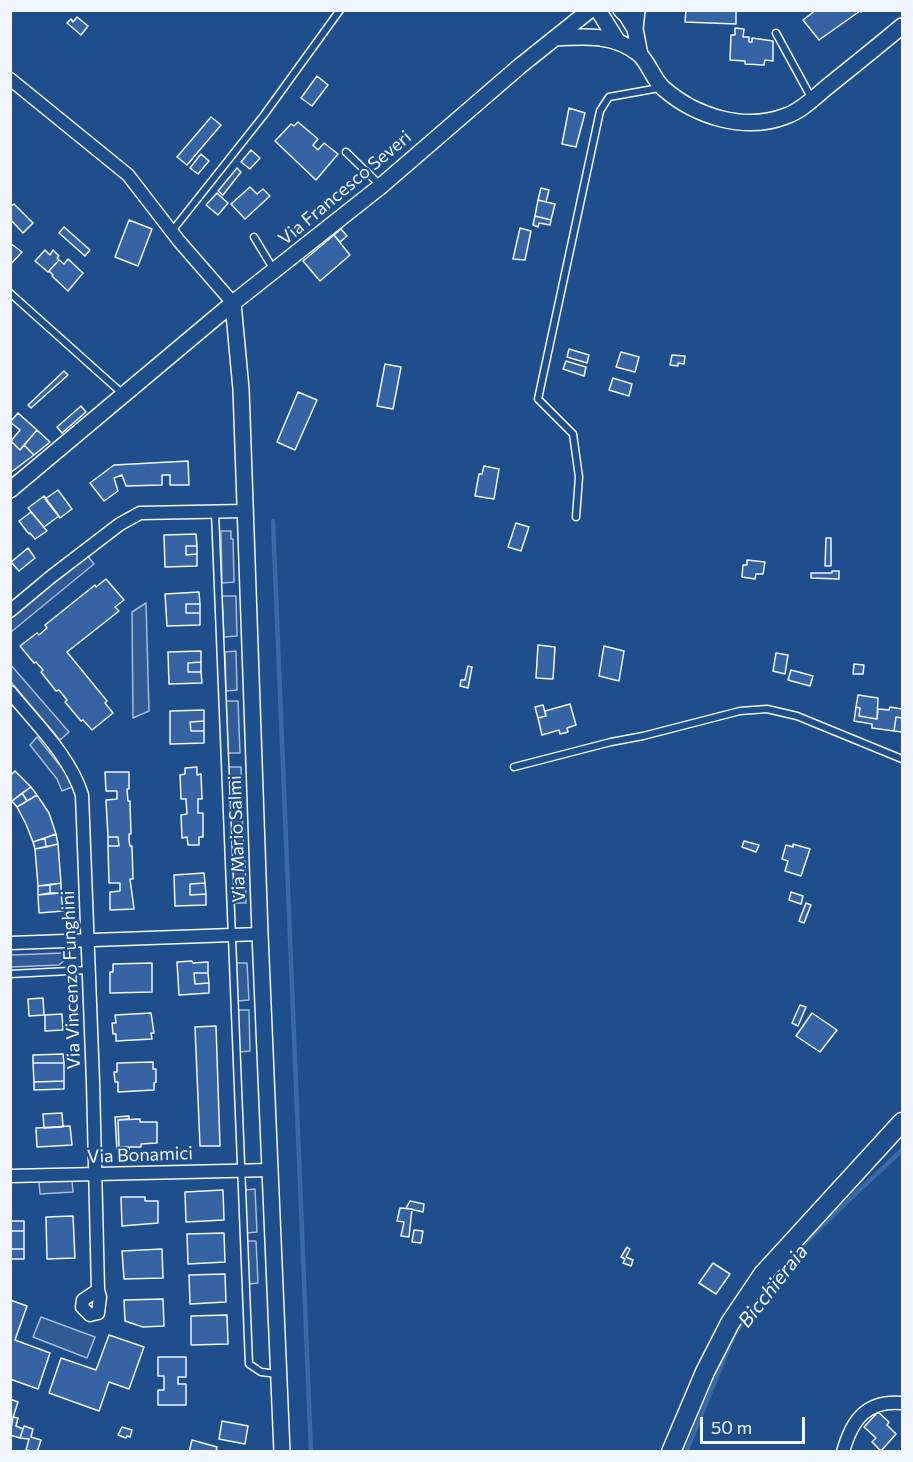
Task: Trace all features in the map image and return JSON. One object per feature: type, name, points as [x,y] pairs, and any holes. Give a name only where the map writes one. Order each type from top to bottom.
[{"type":"main road","points":[[672,1452],[705,1372],[730,1323],[763,1274],[903,1122]]},
{"type":"street","name":"Via Francesco Severi","points":[[10,490],[233,303],[381,186],[590,10]]},
{"type":"street","points":[[598,10],[618,42]]},
{"type":"street","points":[[621,10],[627,15],[635,29]]},
{"type":"street","points":[[637,10],[635,29],[640,55],[662,87],[699,112],[729,122],[763,124],[789,116],[903,26]]},
{"type":"street","points":[[555,38],[589,36],[618,42],[640,55]]},
{"type":"street","points":[[10,79],[128,175],[233,303]]},
{"type":"street","name":"Via Mario Salmi","points":[[233,303],[241,389],[260,934],[282,1452]]},
{"type":"street","points":[[10,611],[120,524],[140,513],[245,511]]},
{"type":"street","name":"Via Vincenzo Funghini","points":[[10,692],[64,758],[78,782],[82,795],[98,1290]]},
{"type":"street","points":[[10,943],[260,934]]},
{"type":"street","name":"Via Bonamici","points":[[10,1176],[270,1170]]},
{"type":"street","points":[[843,1452],[846,1440],[857,1420],[874,1405],[891,1402],[903,1403]]},
{"type":"lane","points":[[172,231],[264,116],[340,10]]},
{"type":"lane","points":[[776,33],[799,78],[813,99]]},
{"type":"lane","points":[[576,517],[579,477],[573,434],[538,399],[600,111],[609,97],[662,87]]},
{"type":"lane","points":[[346,152],[381,186]]},
{"type":"lane","points":[[254,237],[274,271]]},
{"type":"lane","points":[[10,293],[124,395]]},
{"type":"lane","name":"Via Mario Salmi","points":[[215,512],[249,1364],[261,1372],[278,1374]]},
{"type":"lane","points":[[514,767],[740,711],[767,709],[797,716],[903,759]]},
{"type":"lane","points":[[10,974],[89,970]]},
{"type":"shaded area","points":[[221,531],[231,531],[234,582],[222,583]]},
{"type":"shaded area","points":[[87,555],[94,564],[11,632],[11,617]]},
{"type":"shaded area","points":[[222,596],[236,596],[237,636],[224,637]]},
{"type":"shaded area","points":[[146,603],[149,711],[133,718],[132,612]]},
{"type":"shaded area","points":[[236,651],[237,690],[226,691],[225,652]]},
{"type":"shaded area","points":[[10,664],[69,732],[60,740],[11,682]]},
{"type":"shaded area","points":[[226,701],[238,701],[240,753],[228,753]]},
{"type":"shaded area","points":[[37,737],[66,773],[72,787],[62,791],[57,779],[30,745]]},
{"type":"shaded area","points":[[229,767],[241,767],[242,804],[230,805]]},
{"type":"shaded area","points":[[242,813],[244,851],[232,852],[230,814]]},
{"type":"shaded area","points":[[245,861],[246,903],[234,903],[233,862]]},
{"type":"shaded area","points":[[64,953],[67,958],[59,965],[11,967],[11,955]]},
{"type":"shaded area","points":[[235,963],[247,963],[249,1000],[237,1001]]},
{"type":"shaded area","points":[[238,1010],[249,1010],[250,1051],[239,1052]]},
{"type":"shaded area","points":[[72,1180],[73,1192],[40,1194],[39,1182]]},
{"type":"shaded area","points":[[255,1189],[257,1232],[246,1233],[244,1190]]},
{"type":"shaded area","points":[[246,1241],[256,1241],[258,1283],[248,1284]]},
{"type":"shaded area","points":[[41,1317],[95,1337],[87,1358],[33,1337]]},
{"type":"building","points":[[686,10],[736,10],[736,24],[685,22]]},
{"type":"building","points":[[816,10],[864,10],[819,40],[803,20]]},
{"type":"building","points":[[77,17],[88,26],[81,35],[67,23],[71,19],[73,22]]},
{"type":"building","points":[[735,28],[744,29],[743,37],[749,37],[749,42],[752,42],[752,38],[773,41],[773,61],[765,60],[764,65],[730,60],[731,35],[735,35]]},
{"type":"building","points":[[317,76],[328,85],[312,106],[301,98]]},
{"type":"building","points":[[569,108],[585,113],[576,147],[562,144]]},
{"type":"building","points":[[211,117],[221,125],[187,165],[177,157]]},
{"type":"building","points":[[298,122],[318,139],[313,145],[318,150],[324,143],[338,154],[316,180],[275,141],[291,124],[294,126]]},
{"type":"building","points":[[251,150],[260,158],[250,169],[241,162]]},
{"type":"building","points":[[201,154],[209,161],[198,174],[190,168]]},
{"type":"building","points":[[237,168],[241,172],[223,195],[218,191]]},
{"type":"building","points":[[250,187],[257,194],[263,189],[270,196],[245,219],[231,204]]},
{"type":"building","points":[[541,188],[549,190],[546,202],[538,200]]},
{"type":"building","points":[[217,193],[228,203],[218,215],[206,205]]},
{"type":"building","points":[[538,200],[555,204],[551,220],[535,216]]},
{"type":"building","points":[[14,204],[33,223],[23,233],[10,219],[10,207]]},
{"type":"building","points":[[535,216],[551,220],[550,225],[539,223],[538,227],[533,225]]},
{"type":"building","points":[[129,220],[152,229],[138,266],[115,257]]},
{"type":"building","points":[[64,227],[90,250],[85,256],[59,233]]},
{"type":"building","points":[[520,228],[531,231],[525,260],[513,259]]},
{"type":"building","points":[[341,229],[347,236],[340,242],[334,235]]},
{"type":"building","points":[[334,235],[350,255],[320,281],[303,261]]},
{"type":"building","points":[[10,243],[22,252],[10,265]]},
{"type":"building","points":[[45,250],[50,255],[53,250],[59,256],[57,258],[59,260],[48,272],[35,261]]},
{"type":"building","points":[[68,259],[83,273],[68,291],[49,271],[59,260],[64,264]]},
{"type":"building","points":[[569,349],[589,355],[587,363],[567,357]]},
{"type":"building","points":[[621,352],[639,357],[635,372],[616,367]]},
{"type":"building","points":[[672,355],[685,356],[684,364],[670,365]]},
{"type":"building","points":[[566,361],[586,367],[584,376],[563,369]]},
{"type":"building","points":[[385,364],[401,367],[393,409],[377,406]]},
{"type":"building","points":[[64,371],[68,375],[31,408],[28,405]]},
{"type":"building","points":[[613,378],[632,384],[629,396],[609,390]]},
{"type":"building","points":[[298,392],[317,400],[295,450],[277,442]]},
{"type":"building","points":[[81,406],[86,412],[62,433],[57,427]]},
{"type":"building","points":[[18,413],[37,430],[20,450],[11,441],[20,430],[10,422]]},
{"type":"building","points":[[37,430],[50,442],[34,455],[24,445]]},
{"type":"building","points":[[11,441],[20,450],[24,445],[34,455],[10,473]]},
{"type":"building","points":[[188,461],[189,485],[170,485],[170,475],[162,475],[162,485],[126,486],[122,475],[114,478],[118,491],[104,501],[90,483],[114,465]]},
{"type":"building","points":[[484,466],[499,469],[494,499],[475,496],[479,474],[482,474]]},
{"type":"building","points":[[58,490],[72,509],[60,518],[45,499]]},
{"type":"building","points":[[44,496],[59,516],[44,527],[28,508]]},
{"type":"building","points":[[31,512],[47,531],[35,539],[19,521]]},
{"type":"building","points":[[516,523],[529,527],[521,551],[508,547]]},
{"type":"building","points":[[196,534],[197,546],[186,546],[186,555],[197,554],[197,566],[165,567],[164,535]]},
{"type":"building","points":[[826,538],[831,538],[831,566],[825,566]]},
{"type":"building","points":[[186,546],[197,546],[197,554],[186,555]]},
{"type":"building","points":[[28,548],[35,558],[19,571],[11,562]]},
{"type":"building","points":[[747,560],[765,562],[763,574],[756,574],[755,579],[742,577],[743,565],[747,565]]},
{"type":"building","points":[[832,571],[839,571],[839,579],[811,578],[811,573],[832,573]]},
{"type":"building","points":[[106,579],[124,600],[115,607],[119,611],[67,652],[107,701],[105,703],[113,713],[92,730],[83,720],[81,721],[65,702],[67,700],[59,690],[56,691],[41,672],[43,670],[20,646],[37,633],[39,635],[47,628],[45,625],[95,585],[96,587]]},
{"type":"building","points":[[199,592],[200,604],[186,604],[186,613],[200,613],[200,625],[167,626],[165,594]]},
{"type":"building","points":[[186,604],[200,604],[200,613],[186,613]]},
{"type":"building","points":[[538,645],[555,647],[553,679],[536,678]]},
{"type":"building","points":[[604,646],[624,651],[619,681],[599,676]]},
{"type":"building","points":[[201,651],[201,662],[188,663],[188,672],[201,672],[202,683],[169,684],[168,652]]},
{"type":"building","points":[[776,653],[788,655],[785,674],[773,671]]},
{"type":"building","points":[[201,662],[201,672],[188,672],[188,663]]},
{"type":"building","points":[[854,664],[864,665],[863,674],[853,674]]},
{"type":"building","points":[[468,666],[472,667],[468,688],[460,686],[461,680],[465,680]]},
{"type":"building","points":[[791,670],[813,676],[810,686],[788,680]]},
{"type":"building","points":[[858,695],[878,698],[877,719],[859,716],[860,708],[856,707]]},
{"type":"building","points":[[570,704],[576,725],[567,728],[568,732],[560,734],[559,730],[542,735],[538,718],[546,716],[545,711]]},
{"type":"building","points":[[543,705],[546,716],[538,718],[535,707]]},
{"type":"building","points":[[856,707],[860,708],[859,716],[877,719],[878,709],[889,710],[890,707],[902,709],[902,718],[896,717],[894,731],[872,728],[872,724],[854,721]]},
{"type":"building","points":[[204,710],[204,721],[190,722],[191,731],[204,731],[204,743],[170,744],[170,711]]},
{"type":"building","points":[[896,717],[902,718],[902,732],[894,731]]},
{"type":"building","points":[[204,721],[204,731],[191,731],[190,722]]},
{"type":"building","points":[[197,767],[197,775],[201,774],[202,799],[198,799],[198,813],[203,813],[203,837],[199,837],[199,845],[188,845],[187,837],[182,838],[181,815],[187,814],[186,799],[181,799],[180,775],[185,774],[185,768]]},
{"type":"building","points":[[15,771],[31,787],[12,801],[10,799],[10,776]]},
{"type":"building","points":[[105,772],[129,772],[129,789],[127,789],[128,801],[130,801],[131,834],[129,834],[129,840],[132,846],[133,879],[130,879],[134,909],[110,910],[110,892],[120,891],[120,883],[109,883],[108,846],[119,846],[118,837],[108,837],[106,800],[117,799],[117,791],[106,791]]},
{"type":"building","points":[[31,787],[37,795],[27,801],[22,793]]},
{"type":"building","points":[[22,793],[27,801],[17,807],[12,801]]},
{"type":"building","points":[[37,795],[49,813],[56,834],[33,842],[17,807]]},
{"type":"building","points":[[56,834],[58,844],[46,847],[45,838]]},
{"type":"building","points":[[108,837],[118,837],[119,846],[108,846]]},
{"type":"building","points":[[45,838],[46,847],[35,849],[33,842]]},
{"type":"building","points":[[744,841],[759,845],[756,852],[742,847]]},
{"type":"building","points":[[58,844],[61,883],[38,886],[35,849]]},
{"type":"building","points":[[793,844],[810,849],[801,876],[785,871],[788,861],[782,859],[786,845],[793,847]]},
{"type":"building","points":[[204,873],[205,883],[190,884],[190,895],[206,894],[206,905],[175,906],[174,875]]},
{"type":"building","points":[[61,883],[61,893],[50,893],[50,885]]},
{"type":"building","points":[[205,883],[206,894],[190,895],[190,884]]},
{"type":"building","points":[[50,885],[50,893],[38,895],[38,886]]},
{"type":"building","points":[[791,892],[803,896],[801,904],[789,900]]},
{"type":"building","points":[[61,893],[63,911],[39,913],[38,895]]},
{"type":"building","points":[[806,903],[811,905],[804,923],[799,921]]},
{"type":"building","points":[[192,961],[193,963],[208,962],[208,973],[194,973],[195,984],[209,983],[209,993],[179,995],[177,962]]},
{"type":"building","points":[[152,963],[152,992],[110,993],[110,972],[113,972],[113,964]]},
{"type":"building","points":[[194,973],[208,973],[209,983],[195,984]]},
{"type":"building","points":[[43,998],[44,1015],[29,1016],[28,999]]},
{"type":"building","points":[[800,1005],[806,1007],[798,1026],[792,1023]]},
{"type":"building","points":[[151,1013],[154,1033],[151,1033],[152,1039],[116,1041],[112,1023],[116,1023],[115,1015]]},
{"type":"building","points":[[812,1013],[837,1030],[820,1052],[796,1036]]},
{"type":"building","points":[[62,1014],[63,1030],[45,1031],[45,1015]]},
{"type":"building","points":[[216,1026],[220,1146],[200,1146],[195,1027]]},
{"type":"building","points":[[63,1054],[64,1063],[33,1063],[33,1055]]},
{"type":"building","points":[[153,1062],[153,1069],[156,1069],[154,1090],[118,1092],[118,1082],[115,1082],[114,1072],[117,1072],[117,1063]]},
{"type":"building","points":[[33,1063],[64,1063],[64,1081],[34,1082]]},
{"type":"building","points":[[64,1081],[64,1089],[34,1090],[34,1082]]},
{"type":"building","points":[[62,1113],[63,1127],[44,1128],[43,1114]]},
{"type":"building","points":[[129,1116],[129,1119],[118,1120],[119,1147],[129,1147],[129,1150],[117,1150],[115,1117]]},
{"type":"building","points":[[140,1119],[140,1122],[157,1122],[157,1143],[141,1144],[141,1147],[119,1147],[118,1120]]},
{"type":"building","points":[[70,1126],[72,1145],[37,1147],[36,1128]]},
{"type":"building","points":[[223,1190],[224,1220],[186,1222],[185,1192]]},
{"type":"building","points":[[121,1197],[145,1197],[145,1201],[158,1201],[158,1223],[122,1226]]},
{"type":"building","points":[[410,1201],[424,1204],[423,1212],[406,1208]]},
{"type":"building","points":[[400,1208],[412,1209],[409,1237],[401,1236],[404,1222],[397,1221]]},
{"type":"building","points":[[73,1216],[75,1258],[47,1259],[46,1217]]},
{"type":"building","points":[[10,1221],[24,1221],[24,1231],[10,1231]]},
{"type":"building","points":[[414,1230],[423,1231],[421,1243],[412,1242]]},
{"type":"building","points":[[10,1231],[24,1231],[24,1249],[10,1249]]},
{"type":"building","points":[[224,1233],[225,1262],[188,1264],[187,1234]]},
{"type":"building","points":[[627,1247],[630,1249],[626,1257],[633,1260],[631,1266],[623,1263],[625,1259],[621,1257]]},
{"type":"building","points":[[10,1249],[24,1249],[24,1259],[10,1259]]},
{"type":"building","points":[[162,1249],[163,1278],[124,1279],[122,1251]]},
{"type":"building","points":[[713,1263],[730,1274],[716,1294],[699,1283]]},
{"type":"building","points":[[225,1274],[226,1302],[190,1304],[189,1275]]},
{"type":"building","points":[[163,1299],[164,1326],[143,1327],[125,1321],[124,1300]]},
{"type":"building","points":[[10,1300],[27,1306],[15,1340],[50,1353],[38,1389],[10,1379]]},
{"type":"building","points":[[227,1315],[228,1344],[191,1345],[191,1316]]},
{"type":"building","points":[[109,1335],[144,1347],[129,1389],[109,1382],[99,1411],[49,1393],[61,1358],[96,1370]]},
{"type":"building","points":[[158,1357],[186,1357],[186,1377],[178,1377],[178,1384],[186,1384],[186,1405],[158,1405],[158,1390],[164,1390],[164,1376],[158,1376]]},
{"type":"building","points":[[10,1399],[18,1402],[10,1427]]},
{"type":"building","points":[[878,1412],[889,1422],[887,1425],[896,1434],[881,1451],[872,1442],[876,1438],[864,1427]]},
{"type":"building","points":[[13,1417],[18,1418],[16,1426],[23,1429],[20,1438],[10,1435]]},
{"type":"building","points":[[222,1421],[248,1426],[245,1444],[219,1439]]},
{"type":"building","points":[[24,1426],[33,1429],[31,1437],[41,1440],[37,1452],[26,1450],[29,1439],[20,1438]]},
{"type":"building","points":[[122,1427],[132,1430],[130,1437],[118,1435]]},
{"type":"building","points":[[192,1440],[217,1447],[216,1452],[189,1452]]},
{"type":"waterway","points":[[273,521],[311,1452]]},
{"type":"waterway","name":"Bicchieraia","points":[[686,1452],[734,1335],[792,1256],[902,1150]]}]
